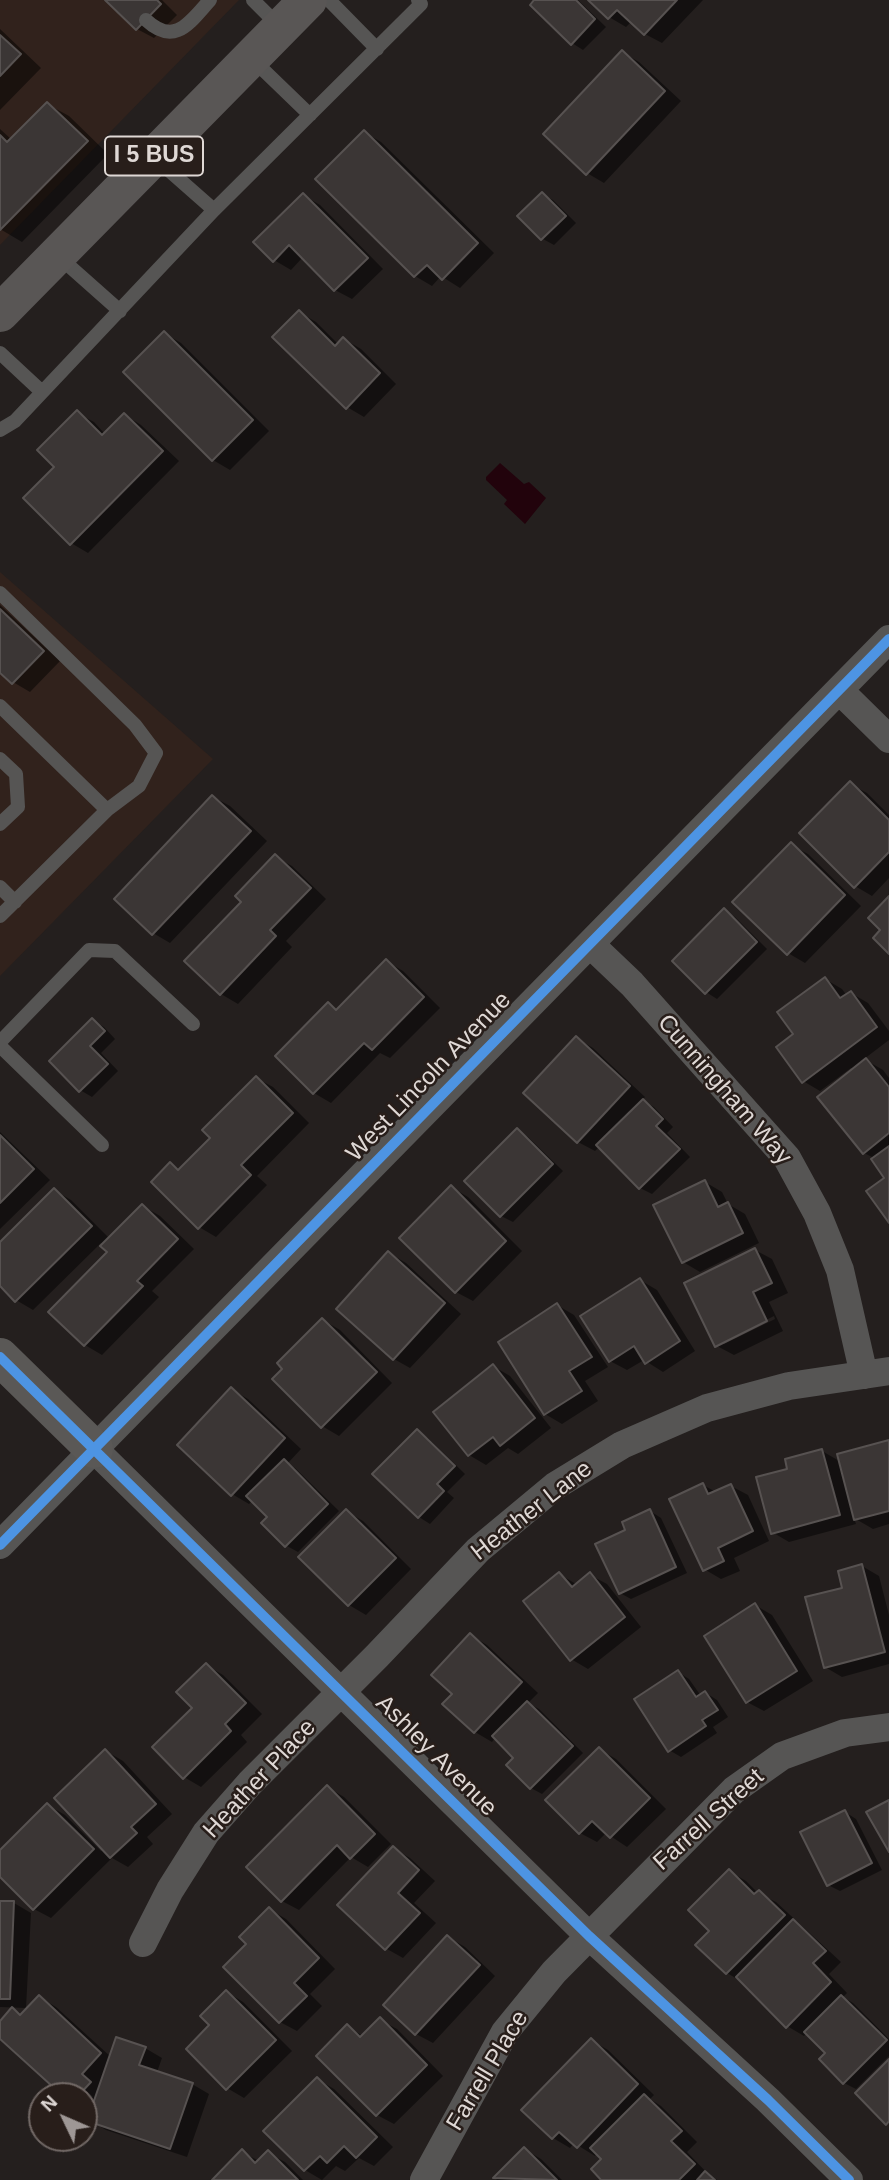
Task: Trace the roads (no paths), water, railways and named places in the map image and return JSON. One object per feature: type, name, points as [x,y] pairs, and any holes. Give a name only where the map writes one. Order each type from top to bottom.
[{"type":"main road","name":"I 5 BUS","points":[[0,313],[308,0]]},
{"type":"street","name":"West Lincoln Avenue","points":[[0,1545],[889,639]]},
{"type":"street","points":[[839,690],[889,739]]},
{"type":"street","name":"Cunningham Way","points":[[590,944],[632,984],[787,1158],[817,1213],[876,1373]]},
{"type":"street","name":"Ashley Avenue","points":[[0,1357],[589,1936],[768,2100],[849,2180]]},
{"type":"street","name":"Heather Lane","points":[[341,1692],[478,1550],[555,1486],[622,1444],[707,1408],[789,1386],[876,1373]]},
{"type":"street","name":"Heather Place","points":[[143,1942],[170,1889],[206,1833],[250,1783],[341,1692]]},
{"type":"street","name":"Farrell Street","points":[[589,1936],[734,1790],[782,1756],[845,1733],[889,1727]]},
{"type":"street","name":"Farrell Place","points":[[424,2180],[505,2032],[554,1972],[589,1936]]},
{"type":"lane","points":[[146,20],[162,32],[177,32],[210,0]]},
{"type":"lane","points":[[253,0],[280,27]]},
{"type":"lane","points":[[329,0],[377,49]]},
{"type":"lane","points":[[0,430],[15,421],[214,210],[422,4],[418,0]]},
{"type":"lane","points":[[250,57],[310,114]]},
{"type":"lane","points":[[153,156],[214,210]]},
{"type":"lane","points":[[57,255],[120,311]]},
{"type":"lane","points":[[0,354],[42,392]]},
{"type":"lane","points":[[0,593],[135,726],[156,752],[139,786],[107,810],[0,916]]},
{"type":"lane","points":[[0,706],[107,810]]},
{"type":"lane","points":[[0,759],[16,774],[18,807],[0,824]]},
{"type":"lane","points":[[0,887],[15,902]]},
{"type":"lane","points":[[102,1145],[0,1044],[89,950],[115,951],[193,1024]]}]
